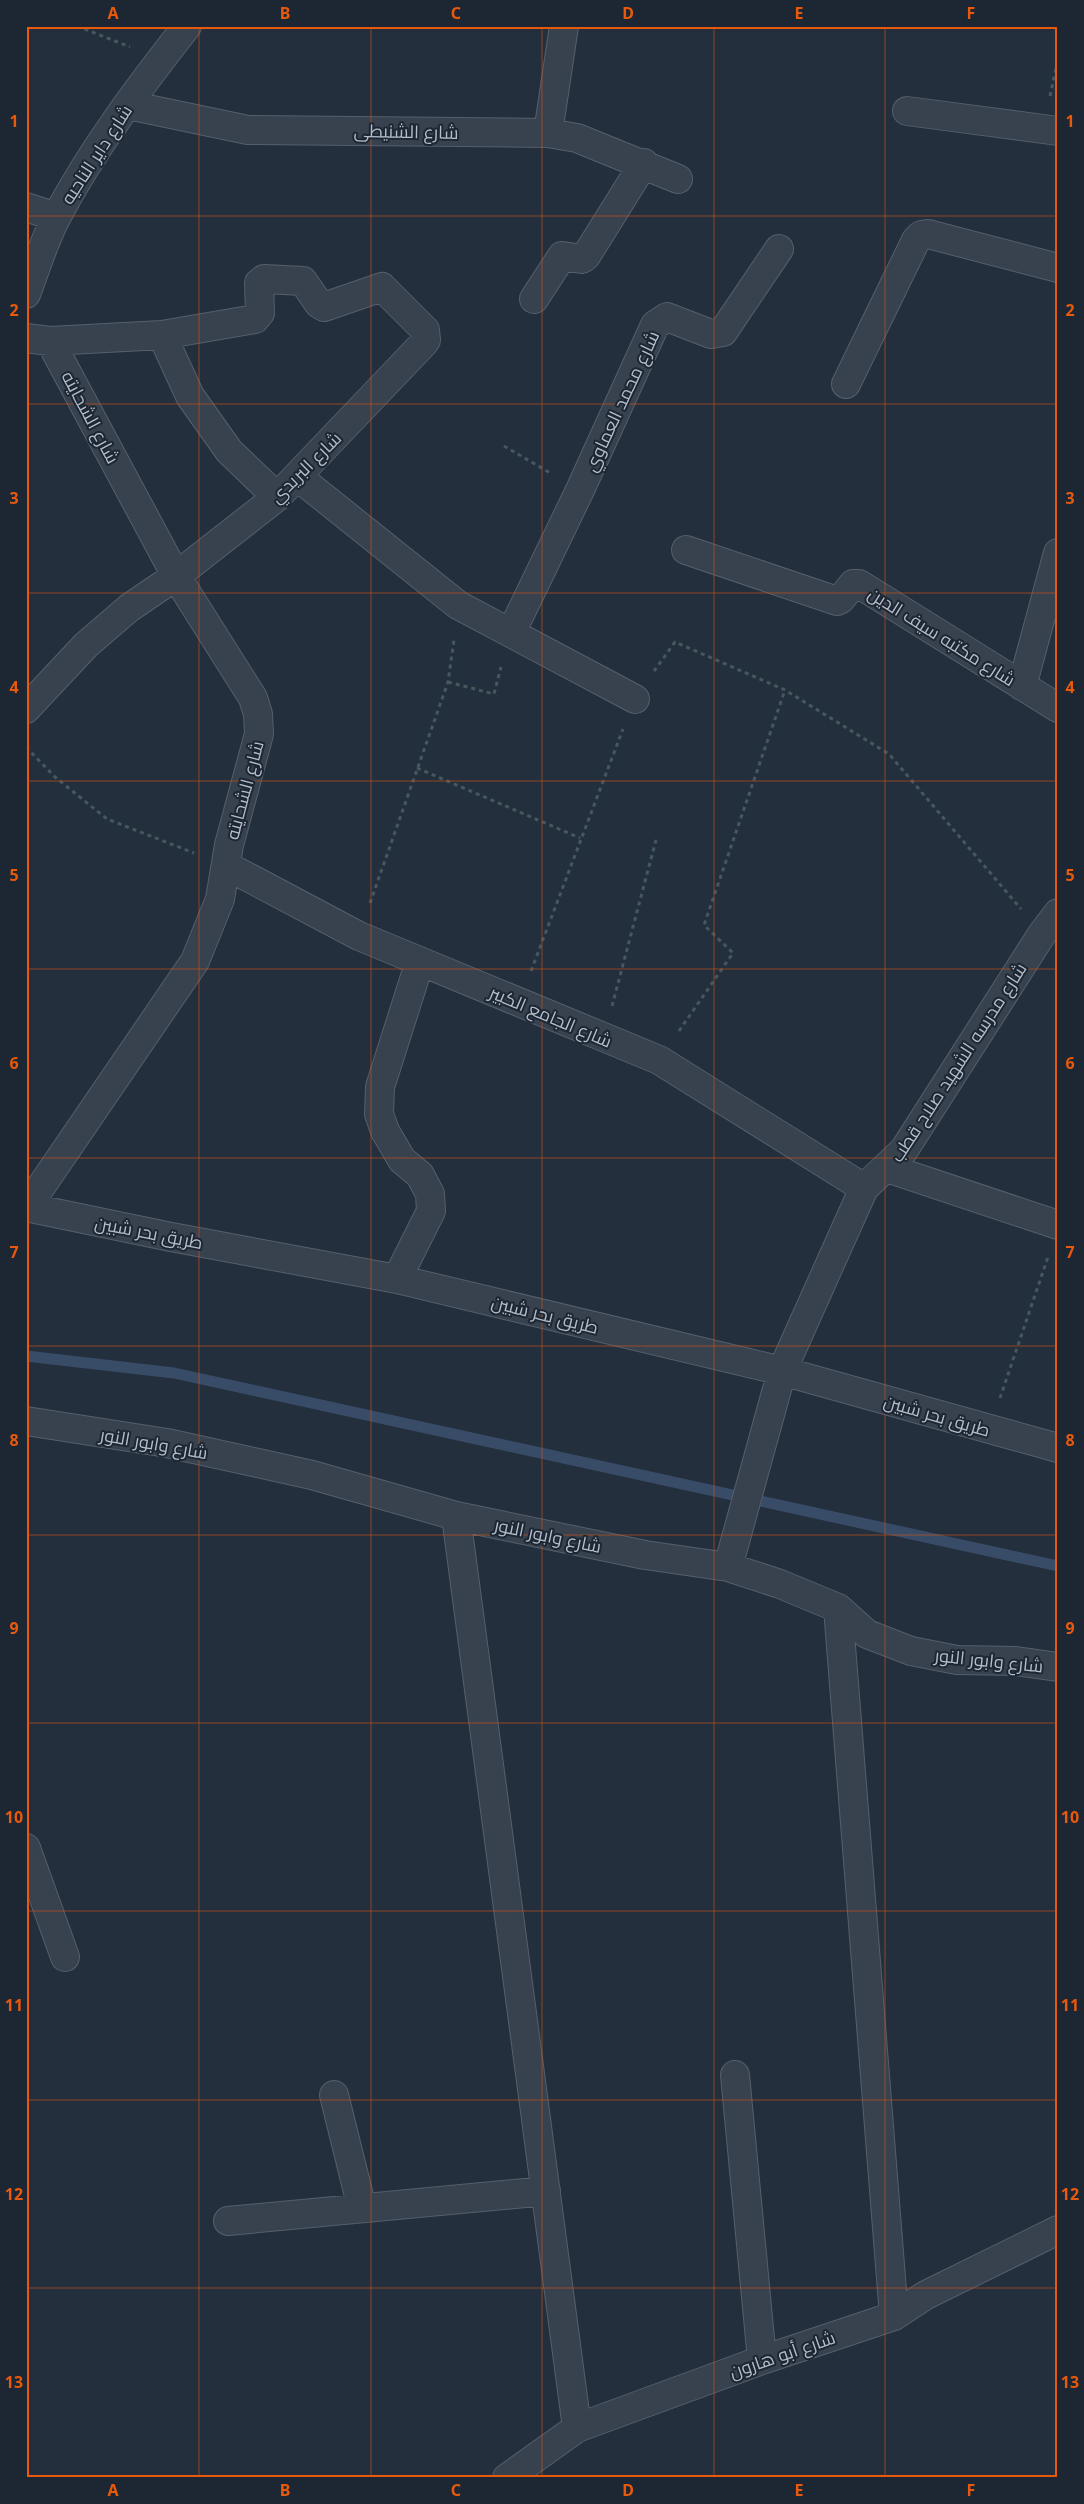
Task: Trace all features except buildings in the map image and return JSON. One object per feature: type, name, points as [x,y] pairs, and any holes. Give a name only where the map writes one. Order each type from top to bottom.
[{"type":"street","name":"شارع داير الناحيه","points":[[26,294],[56,217],[90,160],[187,26]]},
{"type":"street","points":[[548,133],[564,26]]},
{"type":"street","name":"شارع الشنيطى","points":[[128,105],[248,130],[548,133],[577,138],[644,163],[678,179]]},
{"type":"street","points":[[907,111],[1058,131]]},
{"type":"street","points":[[534,299],[562,256],[582,259],[586,256],[644,163]]},
{"type":"street","points":[[26,207],[56,217]]},
{"type":"street","points":[[846,384],[916,240],[921,235],[928,234],[1058,268]]},
{"type":"street","name":"شارع محمد العماوي","points":[[511,633],[580,490],[655,325],[667,317],[711,334],[723,332],[779,250]]},
{"type":"street","name":"شارع البريدي","points":[[26,709],[86,645],[129,608],[176,576],[277,497],[426,340],[425,330],[385,288],[376,287],[324,307],[319,304],[306,283],[299,280],[264,279],[260,281],[260,313],[255,319],[162,335]]},
{"type":"street","points":[[38,340],[162,335],[190,396],[228,452],[277,497]]},
{"type":"street","name":"شارع الشحايته","points":[[26,1207],[195,961],[220,899],[229,845],[259,734],[258,714],[253,698],[176,576],[38,340]]},
{"type":"street","points":[[298,477],[458,605],[635,700]]},
{"type":"street","name":"شارع مكتبه سيف الدين","points":[[686,550],[837,600],[842,598],[853,584],[859,584],[1058,708]]},
{"type":"street","points":[[1022,686],[1058,553]]},
{"type":"street","name":"شارع الجامع الكبير","points":[[227,866],[359,936],[659,1060],[864,1188]]},
{"type":"street","name":"شارع مدرسه الشهيد صلاح قطب","points":[[728,1567],[782,1371],[864,1188],[904,1150],[1052,932]]},
{"type":"street","points":[[397,1279],[431,1211],[430,1194],[420,1175],[402,1160],[385,1131],[379,1114],[380,1087],[420,961]]},
{"type":"street","points":[[887,1168],[1058,1225]]},
{"type":"street","name":"طريق بحر شبين","points":[[26,1207],[171,1237],[397,1279],[782,1371],[1058,1448]]},
{"type":"street","name":"شارع وابور النور","points":[[26,1421],[166,1443],[312,1475],[456,1516],[645,1555],[728,1567],[780,1584],[838,1608],[867,1634],[911,1651],[957,1660],[1016,1661],[1058,1667]]},
{"type":"street","points":[[456,1516],[577,2428]]},
{"type":"street","points":[[838,1608],[894,2316]]},
{"type":"street","points":[[26,1848],[65,1957]]},
{"type":"street","points":[[735,2075],[762,2360]]},
{"type":"street","points":[[334,2095],[362,2208]]},
{"type":"street","points":[[228,2221],[546,2191]]},
{"type":"street","name":"شارع أبو هارون","points":[[507,2478],[577,2428],[762,2360],[894,2316],[926,2295],[1058,2230]]},
{"type":"path","points":[[77,26],[162,59]]},
{"type":"path","points":[[504,446],[580,490]]},
{"type":"path","points":[[359,936],[448,682],[494,694],[511,633]]},
{"type":"path","points":[[519,1002],[580,838],[635,700],[675,642],[785,690],[889,754],[1052,932]]},
{"type":"path","points":[[659,1060],[732,953],[704,926],[785,690]]},
{"type":"path","points":[[26,747],[55,778],[107,819],[227,866]]},
{"type":"path","points":[[417,768],[580,838]]},
{"type":"path","points":[[604,1038],[656,840]]},
{"type":"path","points":[[990,1429],[1048,1255]]},
{"type":"waterway","points":[[26,1356],[174,1373],[1058,1566]]}]
